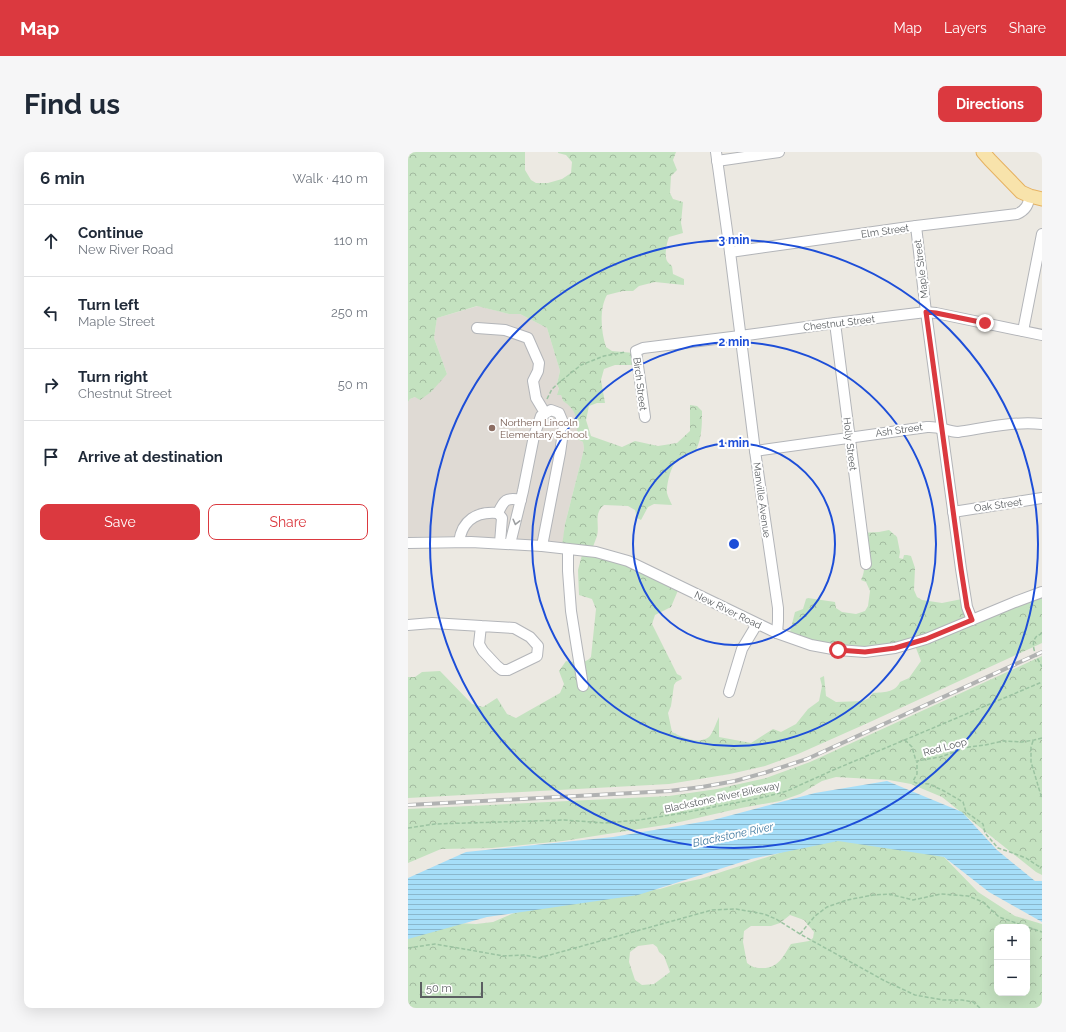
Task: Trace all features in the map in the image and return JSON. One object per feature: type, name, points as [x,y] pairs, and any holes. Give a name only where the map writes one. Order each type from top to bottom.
[{"type":"main road","points":[[983,152],[1021,192],[1036,198]]},
{"type":"street","points":[[716,157],[780,152]]},
{"type":"street","name":"Manville Avenue","points":[[716,157],[730,252],[755,451],[778,608],[777,633]]},
{"type":"street","name":"Elm Street","points":[[730,252],[916,226],[1017,214],[1023,211],[1036,198]]},
{"type":"street","name":"Maple Street","points":[[916,226],[953,512],[967,607],[972,620]]},
{"type":"street","points":[[1023,331],[1042,234]]},
{"type":"street","name":"Chestnut Street","points":[[636,351],[643,348],[926,312],[1042,334]]},
{"type":"street","name":"Holly Street","points":[[835,323],[866,564]]},
{"type":"street","points":[[478,328],[505,330],[528,338],[538,363],[538,372],[533,381],[536,398],[545,413]]},
{"type":"street","name":"Birch Street","points":[[636,351],[645,417]]},
{"type":"street","points":[[505,543],[521,500],[534,436],[541,416],[551,410],[559,413],[564,425],[542,546]]},
{"type":"street","name":"Ash Street","points":[[755,451],[927,426],[935,426],[950,432],[958,432],[1012,424],[1042,424]]},
{"type":"street","points":[[498,513],[503,503],[508,499],[513,498],[521,500]]},
{"type":"street","name":"Oak Street","points":[[953,512],[1042,498]]},
{"type":"street","points":[[459,542],[460,533],[466,522],[471,518],[482,514],[498,513]]},
{"type":"street","points":[[498,513],[502,518],[505,543]]},
{"type":"street","name":"New River Road","points":[[408,543],[505,543],[596,552],[628,561],[777,633],[811,644],[838,650],[865,652],[895,648],[926,639],[1042,592]]},
{"type":"street","points":[[568,549],[571,611],[583,686]]},
{"type":"street","points":[[408,625],[432,623],[514,628],[530,637],[538,646],[537,656],[508,670],[502,670],[483,651],[479,644],[481,626]]},
{"type":"street","points":[[729,692],[742,649],[756,624]]},
{"type":"path","points":[[545,413],[545,404],[552,389],[581,365],[604,356],[636,351]]},
{"type":"path","points":[[1042,633],[1036,637],[1033,649],[1042,667]]},
{"type":"path","name":"Blackstone River Bikeway","points":[[408,828],[435,824],[564,820],[605,823],[639,820],[683,813],[765,797],[788,791],[830,771],[1042,682]]},
{"type":"path","name":"Red Loop","points":[[1042,738],[1022,742],[1003,741],[970,747],[940,757],[917,761],[917,774],[913,781],[916,783],[929,784],[963,802],[966,812],[983,824],[985,833],[998,848],[1026,858],[1042,867]]},
{"type":"path","points":[[905,740],[912,747],[917,761]]},
{"type":"path","points":[[1034,740],[1031,747],[1031,762],[1042,799]]},
{"type":"path","points":[[800,934],[815,916],[827,907],[847,900],[873,895],[889,894],[913,900],[941,894],[968,896],[983,902],[1000,917],[1042,932]]},
{"type":"path","points":[[408,948],[435,944],[504,956],[524,955],[539,958],[712,910],[736,909],[764,914],[776,919],[885,981],[915,995],[943,1000],[962,1000],[972,1002],[980,1008]]},
{"type":"shaded area","name":"Northern Lincoln Elementary School","points":[[478,306],[509,314],[520,314],[547,328],[560,371],[557,384],[563,401],[570,405],[577,417],[577,439],[583,442],[584,449],[565,524],[563,544],[465,536],[408,537],[408,402],[410,399],[447,374],[434,338],[437,318]]},
{"type":"green space","points":[[408,152],[525,152],[525,170],[531,180],[536,183],[548,183],[562,179],[571,173],[572,162],[566,155],[558,152],[676,152],[673,160],[677,170],[671,176],[670,193],[673,199],[683,202],[681,223],[683,233],[669,237],[666,255],[668,263],[672,266],[673,274],[684,279],[684,285],[655,282],[639,286],[633,291],[623,291],[607,295],[604,301],[602,314],[603,335],[606,347],[612,351],[634,353],[634,365],[615,365],[604,369],[601,380],[605,403],[597,403],[589,406],[586,420],[591,436],[622,447],[635,441],[658,446],[677,443],[690,431],[690,405],[697,406],[702,411],[701,436],[696,450],[677,460],[669,476],[667,493],[672,505],[654,504],[648,507],[641,520],[637,518],[635,510],[628,506],[604,505],[599,512],[598,532],[591,552],[627,562],[679,588],[671,607],[655,615],[652,624],[677,674],[681,676],[682,679],[674,685],[671,706],[668,713],[672,732],[690,739],[705,739],[709,737],[719,717],[719,737],[751,743],[773,729],[781,732],[796,724],[808,709],[819,701],[822,686],[820,678],[824,676],[826,696],[836,702],[863,701],[869,698],[873,693],[892,690],[898,686],[900,682],[909,678],[921,661],[914,643],[864,650],[789,636],[795,612],[803,609],[806,599],[808,598],[835,602],[836,608],[842,612],[856,614],[865,611],[868,606],[870,591],[866,582],[861,580],[864,563],[860,533],[889,530],[897,537],[900,552],[899,558],[903,559],[904,555],[911,556],[915,568],[914,590],[917,597],[922,600],[942,603],[962,599],[969,617],[1042,591],[1042,643],[798,754],[765,766],[730,774],[669,784],[408,798],[408,677],[415,677],[422,672],[440,671],[472,704],[483,707],[497,698],[507,714],[516,718],[560,693],[564,684],[559,671],[566,661],[582,662],[591,657],[596,609],[592,599],[579,595],[578,570],[583,551],[562,546],[565,524],[584,449],[583,442],[577,439],[577,423],[572,409],[563,401],[561,395],[557,395],[559,389],[557,384],[560,371],[547,328],[520,314],[509,314],[477,306],[437,318],[434,338],[447,374],[431,392],[420,400],[415,397],[410,399],[408,402]]},
{"type":"green space","points":[[1042,656],[1042,875],[1036,872],[942,797],[911,784],[889,780],[836,777],[822,781],[800,794],[780,801],[741,808],[671,824],[563,841],[492,848],[441,849],[408,863],[408,809],[669,796],[717,789],[766,778],[810,762]]},
{"type":"green space","points":[[840,833],[944,857],[978,892],[1015,916],[1042,924],[1042,1008],[408,1008],[408,934],[455,923],[476,924],[493,922],[514,913],[585,898],[660,889],[700,879]],"holes":[[[790,915],[804,920],[814,932],[813,938],[809,941],[791,944],[779,961],[767,968],[757,968],[747,963],[743,942],[744,931],[751,926],[771,926],[780,923]],[[653,944],[664,956],[670,972],[654,984],[642,985],[635,980],[629,962],[630,952],[638,946]]]},
{"type":"water","name":"Blackstone River","points":[[887,781],[962,812],[997,850],[1035,881],[1042,881],[1042,922],[989,892],[944,857],[838,841],[751,859],[638,895],[487,917],[408,939],[408,878],[466,852],[613,837],[713,820],[815,793]]},
{"type":"railway","points":[[408,805],[669,791],[735,781],[807,759],[1042,652]]},
{"type":"place","name":"Northern Lincoln Elementary School","points":[[492,428]]},
{"type":"route","points":[[838,650],[865,652],[895,648],[926,639],[972,620],[967,607],[961,569],[926,312],[985,323]]}]
